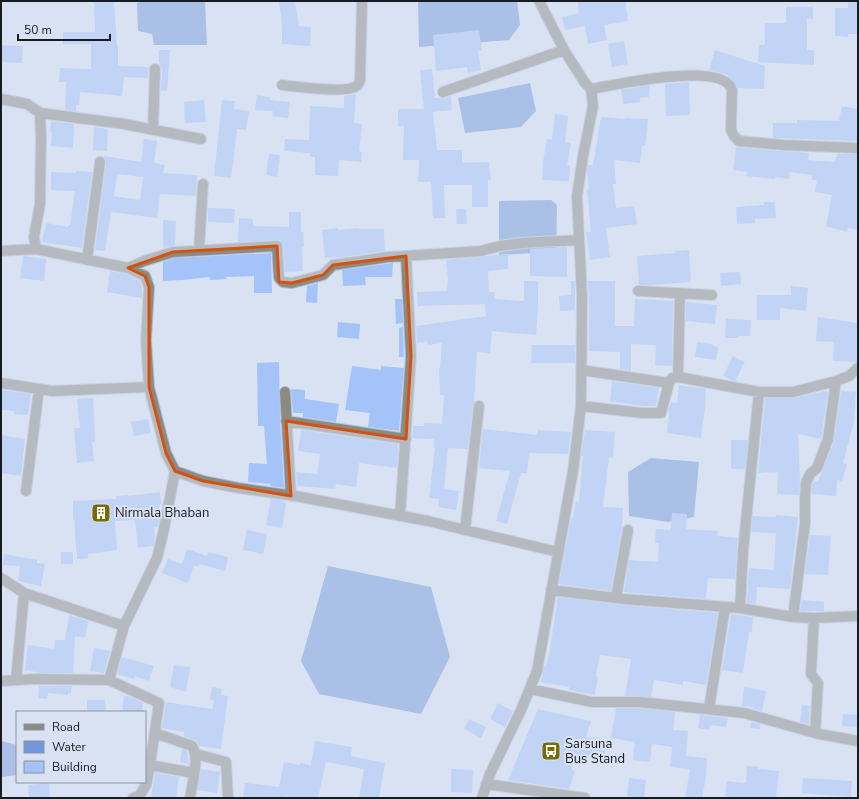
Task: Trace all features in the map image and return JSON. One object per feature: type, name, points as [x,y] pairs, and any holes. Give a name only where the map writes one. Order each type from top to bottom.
[{"type":"street","points":[[282,86],[336,90],[354,88],[358,85],[360,80],[362,1]]},
{"type":"street","points":[[482,798],[486,784],[537,671],[573,471],[580,406],[582,297],[577,196],[593,106],[591,89],[585,83],[564,50],[539,1]]},
{"type":"street","points":[[443,92],[564,50]]},
{"type":"street","points":[[153,130],[155,69]]},
{"type":"street","points":[[591,89],[671,76],[709,76],[727,82],[730,85],[732,90],[731,130],[734,136],[740,141],[783,145],[858,148]]},
{"type":"street","points":[[1,99],[27,104],[40,113],[124,124],[201,139]]},
{"type":"street","points":[[36,249],[34,237],[40,204],[40,113]]},
{"type":"street","points":[[86,260],[100,162]]},
{"type":"street","points":[[199,250],[203,184]]},
{"type":"street","points":[[128,268],[144,261],[173,252],[277,246],[279,278],[283,282],[292,283],[323,275],[333,265],[388,257],[481,251],[521,244],[579,240]]},
{"type":"street","points":[[1,251],[36,249],[128,268],[145,276],[149,287],[146,340],[149,388],[166,453],[175,471],[164,529],[156,558],[124,626],[108,680]]},
{"type":"street","points":[[400,516],[411,356],[406,256]]},
{"type":"street","points":[[638,291],[712,295]]},
{"type":"street","points":[[678,377],[680,293]]},
{"type":"street","points":[[580,406],[642,413],[661,413],[669,383],[672,378],[678,377],[758,392],[793,392],[836,381],[849,376],[858,368]]},
{"type":"street","points":[[581,370],[669,383]]},
{"type":"street","points":[[793,617],[805,523],[806,483],[810,474],[817,468],[828,439],[836,381]]},
{"type":"street","points":[[1,383],[52,391],[149,388]]},
{"type":"street","points":[[26,491],[39,389]]},
{"type":"street","points":[[285,392],[291,496]]},
{"type":"street","points":[[740,608],[744,543],[758,392]]},
{"type":"street","points":[[465,530],[479,406]]},
{"type":"street","points":[[286,421],[406,439]]},
{"type":"street","points":[[175,471],[203,481],[400,516],[558,552]]},
{"type":"street","points":[[616,598],[628,530]]},
{"type":"street","points":[[1,578],[24,593],[124,626]]},
{"type":"street","points":[[551,590],[616,598],[740,608],[793,617],[814,618],[858,616]]},
{"type":"street","points":[[16,680],[24,593]]},
{"type":"street","points":[[709,709],[725,607]]},
{"type":"street","points":[[814,618],[811,674],[818,683],[815,733]]},
{"type":"street","points":[[1,681],[35,679],[108,680],[159,703],[146,785],[140,795],[133,798]]},
{"type":"street","points":[[530,688],[592,702],[639,702],[759,716],[815,733],[858,741]]},
{"type":"street","points":[[155,733],[192,746],[196,750],[190,798]]},
{"type":"street","points":[[196,754],[226,762],[228,798]]},
{"type":"street","points":[[150,765],[194,773]]},
{"type":"street","points":[[486,784],[585,798]]},
{"type":"highlighted area","points":[[277,246],[279,282],[292,283],[323,275],[333,265],[406,256],[411,356],[406,439],[286,421],[291,496],[203,481],[175,471],[166,453],[149,387],[149,287],[145,276],[128,268],[173,252]]},
{"type":"water","points":[[142,1],[205,2],[207,45],[154,45],[152,34],[138,31],[137,3]]},
{"type":"water","points":[[418,1],[517,1],[520,25],[509,40],[419,47]]},
{"type":"water","points":[[530,83],[536,111],[521,127],[465,133],[458,98]]},
{"type":"water","points":[[551,200],[557,205],[556,252],[499,255],[499,201]]},
{"type":"water","points":[[651,458],[699,462],[694,517],[668,522],[629,516],[628,472]]},
{"type":"water","points":[[328,566],[431,587],[450,657],[421,714],[319,694],[301,661]]},
{"type":"water","points":[[1,741],[16,745],[16,775],[1,777]]},
{"type":"building","points":[[94,1],[114,1],[118,46],[118,66],[149,67],[148,78],[124,77],[122,96],[80,92],[79,105],[76,105],[76,111],[65,110],[66,82],[59,82],[60,68],[91,69],[91,44],[63,44],[63,32],[95,32]]},
{"type":"building","points":[[279,1],[295,1],[299,26],[311,27],[310,46],[282,44],[282,25]]},
{"type":"building","points":[[577,1],[625,1],[628,21],[604,25],[607,40],[588,44],[585,26],[565,30],[562,17],[579,13]]},
{"type":"building","points":[[848,1],[858,1],[858,34],[848,34],[848,37],[835,36],[835,8],[848,8]]},
{"type":"building","points":[[786,7],[813,7],[813,19],[807,18],[807,50],[814,50],[814,65],[758,62],[759,45],[765,45],[765,23],[786,23]]},
{"type":"building","points":[[479,30],[482,51],[478,51],[481,70],[468,73],[467,67],[436,71],[433,35]]},
{"type":"building","points":[[624,41],[628,64],[612,67],[608,44]]},
{"type":"building","points":[[1,45],[23,46],[22,63],[1,62]]},
{"type":"building","points":[[159,50],[170,50],[167,91],[161,90],[162,69],[159,64]]},
{"type":"building","points":[[715,50],[765,66],[764,89],[738,88],[727,75],[709,70]]},
{"type":"building","points":[[432,69],[435,98],[445,98],[451,96],[452,110],[433,112],[437,150],[462,150],[462,163],[489,162],[491,180],[488,180],[488,207],[472,207],[472,185],[444,185],[445,218],[433,218],[431,182],[418,182],[419,160],[403,160],[404,126],[398,126],[398,109],[424,109],[420,70]]},
{"type":"building","points":[[689,82],[690,115],[666,116],[665,84]]},
{"type":"building","points":[[650,85],[649,97],[640,98],[640,102],[623,104],[621,90]]},
{"type":"building","points":[[356,94],[354,123],[362,124],[359,151],[362,152],[361,162],[339,160],[338,176],[315,175],[315,157],[310,157],[310,153],[284,151],[285,139],[309,140],[310,106],[344,108],[344,96]]},
{"type":"building","points":[[257,95],[270,97],[270,100],[290,102],[288,118],[272,116],[273,111],[255,110]]},
{"type":"building","points":[[204,100],[206,122],[185,123],[184,102]]},
{"type":"building","points":[[222,100],[235,101],[234,109],[249,111],[246,130],[237,129],[231,178],[214,176]]},
{"type":"building","points":[[842,106],[858,109],[858,141],[773,138],[773,123],[797,123],[797,120],[839,121]]},
{"type":"building","points":[[555,114],[568,116],[565,142],[571,143],[567,165],[570,165],[569,181],[542,180],[547,139],[552,140]]},
{"type":"building","points":[[601,117],[648,119],[645,146],[642,146],[640,163],[614,160],[616,184],[613,184],[616,208],[634,206],[637,224],[606,228],[610,257],[590,260],[586,232],[591,232],[587,189],[589,189],[587,170],[588,165],[593,165]]},
{"type":"building","points":[[51,121],[74,124],[73,148],[51,146]]},
{"type":"building","points":[[94,127],[108,129],[107,151],[93,150]]},
{"type":"building","points":[[144,139],[157,141],[154,163],[165,165],[163,173],[197,175],[196,196],[160,194],[157,218],[111,212],[105,251],[95,250],[106,163],[104,156],[141,162]],"holes":[[[117,174],[143,177],[140,200],[114,196]]]},
{"type":"building","points":[[736,147],[809,153],[808,160],[835,162],[837,154],[858,154],[858,230],[848,228],[847,232],[826,226],[832,195],[815,192],[817,180],[812,180],[812,175],[790,172],[789,179],[775,177],[775,179],[746,176],[747,172],[733,170]]},
{"type":"building","points":[[269,154],[280,155],[277,177],[266,175]]},
{"type":"building","points":[[76,171],[92,172],[82,248],[42,242],[46,223],[68,227],[68,225],[70,225],[75,191],[51,190],[51,172],[76,173]]},
{"type":"building","points":[[764,202],[775,202],[776,218],[755,219],[755,223],[737,224],[736,207],[764,205]]},
{"type":"building","points":[[208,208],[235,209],[234,223],[208,222]]},
{"type":"building","points":[[456,209],[466,209],[467,224],[457,224]]},
{"type":"building","points":[[289,212],[301,212],[301,232],[303,232],[304,247],[302,247],[303,271],[285,272],[283,246],[280,240],[238,242],[239,218],[253,219],[253,226],[289,227]]},
{"type":"building","points":[[163,220],[176,221],[175,245],[163,248]]},
{"type":"building","points":[[337,228],[338,230],[359,228],[384,229],[385,251],[325,258],[322,230]]},
{"type":"building","points":[[567,247],[567,277],[530,276],[530,249]]},
{"type":"building","points":[[689,250],[691,282],[639,285],[637,256],[676,253],[675,251]]},
{"type":"building","points":[[271,253],[272,293],[254,293],[254,276],[226,277],[227,279],[210,280],[210,277],[163,281],[163,262],[174,258]]},
{"type":"building","points":[[508,254],[508,269],[488,271],[489,292],[495,292],[494,299],[524,301],[524,281],[538,281],[536,335],[492,331],[490,353],[477,352],[474,402],[468,449],[448,448],[444,489],[459,491],[456,510],[438,507],[439,499],[429,498],[435,447],[434,439],[412,437],[413,426],[424,426],[424,423],[442,424],[444,395],[440,395],[439,368],[442,343],[428,345],[427,341],[417,343],[416,326],[486,316],[485,304],[418,306],[417,292],[447,291],[448,279],[446,260]]},
{"type":"building","points":[[23,256],[46,259],[44,281],[20,278]]},
{"type":"building","points":[[393,263],[392,277],[365,277],[366,285],[343,286],[342,270]]},
{"type":"building","points":[[110,271],[126,274],[140,281],[142,298],[107,292]]},
{"type":"building","points":[[740,272],[741,284],[721,286],[720,273]]},
{"type":"building","points":[[571,281],[575,281],[575,310],[560,311],[559,296],[571,295]]},
{"type":"building","points":[[588,281],[615,281],[615,326],[634,326],[635,299],[673,301],[672,366],[655,365],[656,345],[631,344],[631,371],[620,369],[620,352],[589,351]]},
{"type":"building","points":[[318,283],[317,303],[306,302],[307,286]]},
{"type":"building","points":[[791,286],[808,288],[806,311],[780,308],[780,320],[757,320],[757,295],[791,295]]},
{"type":"building","points":[[395,299],[402,299],[403,323],[396,324]]},
{"type":"building","points":[[686,302],[717,305],[715,324],[686,321]]},
{"type":"building","points":[[818,317],[858,323],[858,362],[833,361],[834,342],[816,341]]},
{"type":"building","points":[[726,319],[751,320],[750,336],[725,338]]},
{"type":"building","points":[[338,322],[360,324],[359,339],[337,337]]},
{"type":"building","points":[[403,327],[404,357],[399,357],[399,328]]},
{"type":"building","points":[[697,342],[711,344],[718,348],[716,360],[695,357]]},
{"type":"building","points":[[532,345],[575,345],[575,363],[531,363]]},
{"type":"building","points":[[733,356],[745,362],[735,381],[723,376]]},
{"type":"building","points":[[279,362],[280,420],[284,488],[270,486],[271,484],[248,482],[249,463],[267,464],[264,426],[258,426],[257,363]]},
{"type":"building","points":[[352,366],[381,370],[381,366],[404,368],[399,431],[368,427],[370,413],[345,410]]},
{"type":"building","points":[[612,381],[659,388],[656,406],[642,406],[610,401]]},
{"type":"building","points":[[679,385],[706,389],[701,438],[667,433],[669,416],[668,411],[671,402],[677,403]]},
{"type":"building","points":[[291,389],[305,390],[305,399],[339,404],[336,422],[303,417],[303,413],[293,413]]},
{"type":"building","points":[[1,390],[31,394],[28,415],[14,414],[14,411],[1,410]]},
{"type":"building","points":[[825,391],[828,392],[821,439],[798,434],[800,480],[799,495],[777,494],[778,472],[758,473],[765,398],[794,398]]},
{"type":"building","points":[[841,391],[856,392],[854,422],[843,463],[847,464],[842,481],[837,480],[836,496],[812,494],[812,485],[814,482],[818,482],[834,441]]},
{"type":"building","points":[[93,398],[95,442],[92,442],[94,461],[77,463],[74,428],[80,428],[77,399]]},
{"type":"building","points":[[148,419],[151,433],[134,436],[131,422]]},
{"type":"building","points":[[483,429],[537,435],[538,430],[571,432],[568,454],[529,453],[527,473],[521,473],[507,524],[496,521],[510,471],[479,468]]},
{"type":"building","points":[[301,430],[398,444],[397,468],[359,463],[356,487],[336,484],[335,489],[297,486],[296,472],[317,474],[320,454],[298,451]]},
{"type":"building","points":[[585,430],[615,432],[613,458],[609,457],[603,507],[623,508],[622,527],[611,591],[559,584],[571,519],[573,519],[576,501],[579,502],[583,456],[581,456]]},
{"type":"building","points":[[1,435],[25,439],[21,476],[1,473]]},
{"type":"building","points":[[731,440],[748,440],[745,469],[731,469]]},
{"type":"building","points":[[160,492],[162,505],[159,505],[160,513],[158,527],[154,527],[155,538],[153,546],[138,548],[135,520],[115,521],[117,550],[88,554],[88,558],[77,559],[73,519],[73,501],[116,499],[116,496]]},
{"type":"building","points":[[271,499],[284,501],[286,503],[282,528],[266,525]]},
{"type":"building","points":[[672,513],[687,514],[686,529],[718,531],[717,536],[738,538],[735,579],[708,578],[706,599],[624,592],[629,560],[658,562],[659,543],[655,543],[656,529],[671,530]]},
{"type":"building","points":[[776,515],[798,517],[790,589],[757,587],[756,604],[747,603],[749,568],[774,570],[776,533],[751,532],[753,516],[776,517]]},
{"type":"building","points":[[247,530],[267,534],[263,554],[243,550]]},
{"type":"building","points":[[810,535],[831,536],[828,575],[805,574]]},
{"type":"building","points":[[187,549],[207,556],[208,552],[228,557],[225,571],[199,564],[198,567],[194,565],[188,583],[162,573],[168,559],[182,564]]},
{"type":"building","points":[[61,552],[73,552],[73,564],[61,564]]},
{"type":"building","points":[[4,554],[37,560],[37,563],[45,564],[41,586],[18,581],[20,566],[3,565]]},
{"type":"building","points":[[558,597],[623,605],[718,613],[706,685],[683,681],[683,685],[654,680],[651,697],[625,696],[631,659],[600,655],[596,676],[598,677],[595,695],[569,690],[569,687],[541,682],[544,666],[546,667],[550,649]]},
{"type":"building","points":[[802,600],[824,602],[824,611],[800,611]]},
{"type":"building","points":[[731,614],[753,617],[752,632],[749,632],[743,673],[722,670]]},
{"type":"building","points":[[69,615],[88,621],[85,638],[75,636],[73,673],[41,673],[25,670],[28,645],[54,649],[55,640],[65,640]]},
{"type":"building","points":[[94,648],[110,651],[104,673],[90,671]]},
{"type":"building","points":[[122,657],[154,666],[149,681],[135,676],[134,679],[117,674]]},
{"type":"building","points":[[174,665],[190,667],[186,692],[170,687]]},
{"type":"building","points":[[39,686],[72,686],[71,694],[48,693],[47,699],[38,698]]},
{"type":"building","points":[[212,687],[222,689],[221,695],[228,696],[221,749],[199,746],[196,741],[184,736],[184,732],[162,728],[166,702],[212,709],[214,701],[210,699]]},
{"type":"building","points":[[744,687],[766,691],[762,711],[753,709],[753,707],[742,706]]},
{"type":"building","points":[[124,696],[131,697],[143,703],[142,711],[122,711]]},
{"type":"building","points":[[87,700],[105,700],[106,711],[87,711]]},
{"type":"building","points":[[498,703],[513,711],[505,727],[490,719]]},
{"type":"building","points":[[802,705],[810,706],[809,724],[800,722]]},
{"type":"building","points":[[616,708],[639,708],[675,712],[673,730],[688,731],[686,756],[707,758],[706,777],[702,798],[685,798],[690,769],[670,767],[672,747],[652,744],[650,762],[633,760],[635,742],[611,738]]},
{"type":"building","name":"Sarsuna Bus Stand","points":[[538,709],[591,721],[586,737],[607,740],[604,757],[573,754],[572,770],[575,771],[569,789],[508,780]]},
{"type":"building","points":[[843,714],[858,715],[858,727],[842,726]]},
{"type":"building","points":[[700,715],[728,718],[726,727],[710,725],[709,730],[698,728]]},
{"type":"building","points":[[469,719],[486,727],[481,738],[464,729]]},
{"type":"building","points":[[751,722],[760,724],[760,729],[750,728]]},
{"type":"building","points":[[315,741],[352,747],[351,756],[385,763],[379,798],[359,798],[364,769],[326,762],[318,798],[295,798],[286,796],[285,798],[243,797],[245,783],[279,787],[284,762],[300,765],[300,763],[311,765]]},
{"type":"building","points":[[182,749],[187,751],[189,764],[180,762]]},
{"type":"building","points":[[747,766],[759,767],[758,769],[779,771],[776,798],[738,798],[725,796],[727,781],[746,783]]},
{"type":"building","points":[[201,769],[220,772],[217,793],[198,790]]},
{"type":"building","points":[[451,769],[473,770],[472,793],[451,792]]},
{"type":"building","points":[[155,773],[179,777],[176,798],[151,798]]},
{"type":"building","points":[[629,778],[646,780],[644,798],[627,796]]},
{"type":"building","points":[[803,778],[852,781],[851,797],[802,793]]},
{"type":"building","points":[[49,783],[50,798],[29,798],[28,785]]},
{"type":"place","name":"Nirmala Bhaban","points":[[101,513]]},
{"type":"place","name":"Sarsuna Bus Stand","points":[[551,751]]}]
